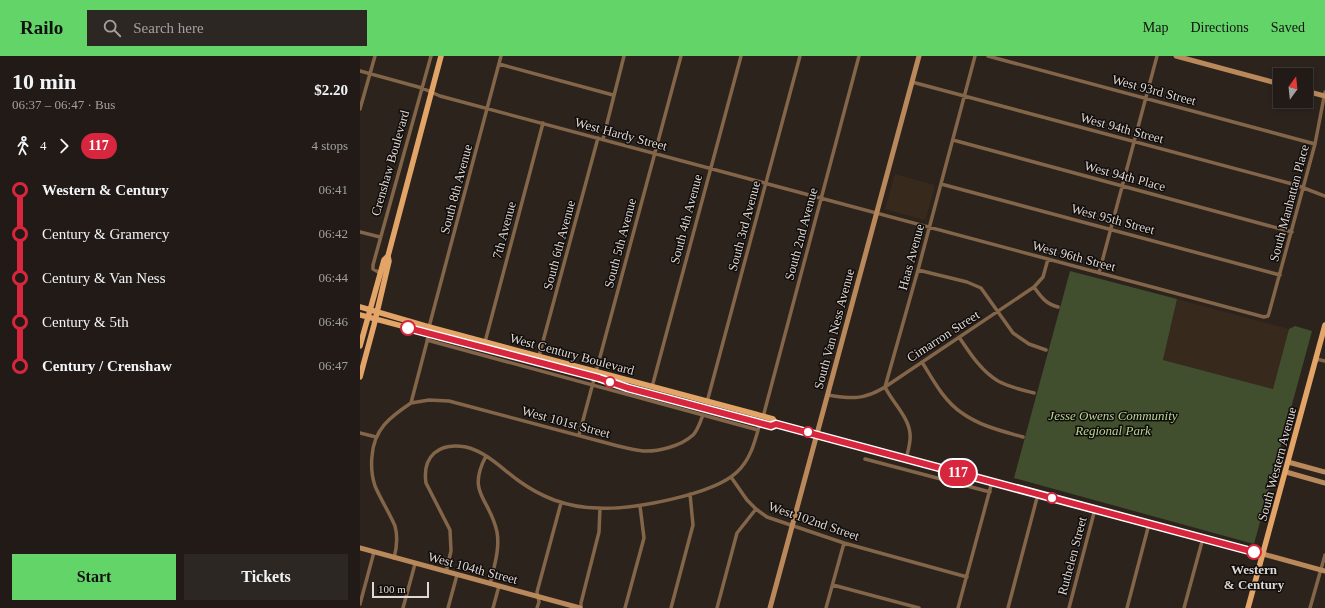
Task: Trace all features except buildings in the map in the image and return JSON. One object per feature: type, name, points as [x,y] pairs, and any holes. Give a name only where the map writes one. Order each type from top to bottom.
[{"type":"main road","name":"Crenshaw Boulevard","points":[[360,377],[389,261],[388,256],[441,56]]},
{"type":"main road","name":"Crenshaw Boulevard","points":[[360,346],[384,260],[388,256]]},
{"type":"main road","name":"West Century Boulevard","points":[[360,307],[539,356],[628,388],[771,426],[776,424],[1263,554]]},
{"type":"main road","name":"West Century Boulevard","points":[[360,315],[429,334],[773,419],[776,424]]},
{"type":"main road","name":"South Western Avenue","points":[[1248,608],[1325,325]]},
{"type":"street","points":[[360,109],[375,56]]},
{"type":"street","name":"Crenshaw Boulevard","points":[[380,273],[373,269],[380,237],[431,56]]},
{"type":"street","name":"South 8th Avenue","points":[[429,327],[501,56]]},
{"type":"street","name":"South 6th Avenue","points":[[539,356],[624,56]]},
{"type":"street","name":"South 5th Avenue","points":[[578,435],[681,56]]},
{"type":"street","name":"South 4th Avenue","points":[[652,388],[740,56]]},
{"type":"street","name":"South 3rd Avenue","points":[[707,402],[800,56]]},
{"type":"street","name":"South 2nd Avenue","points":[[763,417],[859,56]]},
{"type":"street","name":"South Van Ness Avenue","points":[[770,608],[919,56]]},
{"type":"street","name":"Haas Avenue","points":[[885,387],[930,227],[975,56]]},
{"type":"street","name":"West 93rd Street","points":[[988,56],[1315,144]]},
{"type":"street","points":[[1099,273],[1157,56]]},
{"type":"street","points":[[1176,56],[1273,82]]},
{"type":"street","points":[[499,64],[613,95]]},
{"type":"street","name":"West Hardy Street","points":[[360,71],[422,88],[440,96],[711,167],[877,213]]},
{"type":"street","name":"West 94th Street","points":[[912,82],[1304,187],[1325,196]]},
{"type":"street","points":[[1313,92],[1325,95]]},
{"type":"street","name":"South Manhattan Place","points":[[1266,316],[1269,313],[1292,232],[1315,144],[1325,95]]},
{"type":"street","name":"7th Avenue","points":[[485,342],[543,123]]},
{"type":"street","name":"West 94th Place","points":[[953,140],[1292,232]]},
{"type":"street","name":"West 95th Street","points":[[941,184],[1280,275]]},
{"type":"street","name":"West 96th Street","points":[[877,213],[1261,316],[1266,316]]},
{"type":"street","points":[[360,232],[380,237]]},
{"type":"street","name":"Cimarron Street","points":[[828,395],[859,398],[875,393],[885,387],[1034,287],[1043,277],[1048,259]]},
{"type":"street","points":[[918,270],[975,285],[981,288],[986,293],[1007,326],[1020,339],[1046,350]]},
{"type":"street","points":[[1034,287],[1048,304],[1058,307]]},
{"type":"street","points":[[394,558],[397,540],[395,526],[377,491],[372,476],[371,460],[376,437],[381,429],[394,414],[411,403],[429,334]]},
{"type":"street","points":[[959,337],[982,368],[998,381],[1034,393]]},
{"type":"street","name":"West Century Boulevard","points":[[427,340],[758,430]]},
{"type":"street","points":[[1316,359],[1325,361]]},
{"type":"street","points":[[922,362],[945,397],[961,413],[980,424],[1023,437]]},
{"type":"street","points":[[885,387],[910,430],[906,459]]},
{"type":"street","name":"West 101st Street","points":[[411,403],[429,400],[449,401],[643,451],[655,450],[677,444],[692,435],[703,415]]},
{"type":"street","points":[[446,572],[451,551],[450,530],[426,483],[424,472],[429,458],[438,450],[453,446],[472,449],[486,456],[532,490],[561,503],[600,508],[640,506],[690,494],[731,477],[743,466],[752,452],[760,423]]},
{"type":"street","points":[[360,433],[376,437]]},
{"type":"street","points":[[486,456],[478,479],[478,487],[494,522],[497,533],[498,550],[490,584]]},
{"type":"street","points":[[864,459],[990,492]]},
{"type":"street","points":[[1288,462],[1325,472]]},
{"type":"street","points":[[1286,472],[1325,483]]},
{"type":"street","name":"West 102nd Street","points":[[731,477],[747,500],[767,517],[844,543],[967,577]]},
{"type":"street","points":[[958,608],[992,482]]},
{"type":"street","points":[[671,608],[693,525],[690,494]]},
{"type":"street","points":[[1008,608],[1038,494]]},
{"type":"street","points":[[537,608],[539,602],[537,592],[561,503]]},
{"type":"street","points":[[625,608],[644,538],[640,506]]},
{"type":"street","points":[[581,608],[599,532],[600,508]]},
{"type":"street","points":[[717,608],[737,533],[756,509]]},
{"type":"street","name":"Ruthelen Street","points":[[1069,608],[1095,509]]},
{"type":"street","points":[[1128,608],[1149,524]]},
{"type":"street","points":[[1184,608],[1203,538]]},
{"type":"street","points":[[826,608],[844,543]]},
{"type":"street","name":"West 104th Street","points":[[360,548],[581,608]]},
{"type":"street","points":[[360,604],[374,552]]},
{"type":"street","name":"West Century Boulevard","points":[[1263,554],[1323,570]]},
{"type":"street","points":[[1310,608],[1323,570],[1325,555]]},
{"type":"street","points":[[403,608],[415,564]]},
{"type":"street","points":[[448,608],[457,575]]},
{"type":"street","points":[[833,585],[919,608]]},
{"type":"street","points":[[493,608],[499,586]]},
{"type":"shaded area","points":[[895,174],[935,185],[926,219],[924,220],[885,209]]},
{"type":"shaded area","points":[[1177,299],[1289,329],[1273,389],[1163,360]]},
{"type":"green space","name":"Jesse Owens Community Regional Park","points":[[1070,271],[1177,299],[1163,360],[1273,389],[1289,329],[1295,326],[1312,331],[1254,544],[1014,478]]},
{"type":"bus line","name":"117","points":[[408,328],[599,378],[628,388],[771,426],[776,424],[1254,552]]},
{"type":"place","name":"Western & Century","points":[[1254,552]]}]
